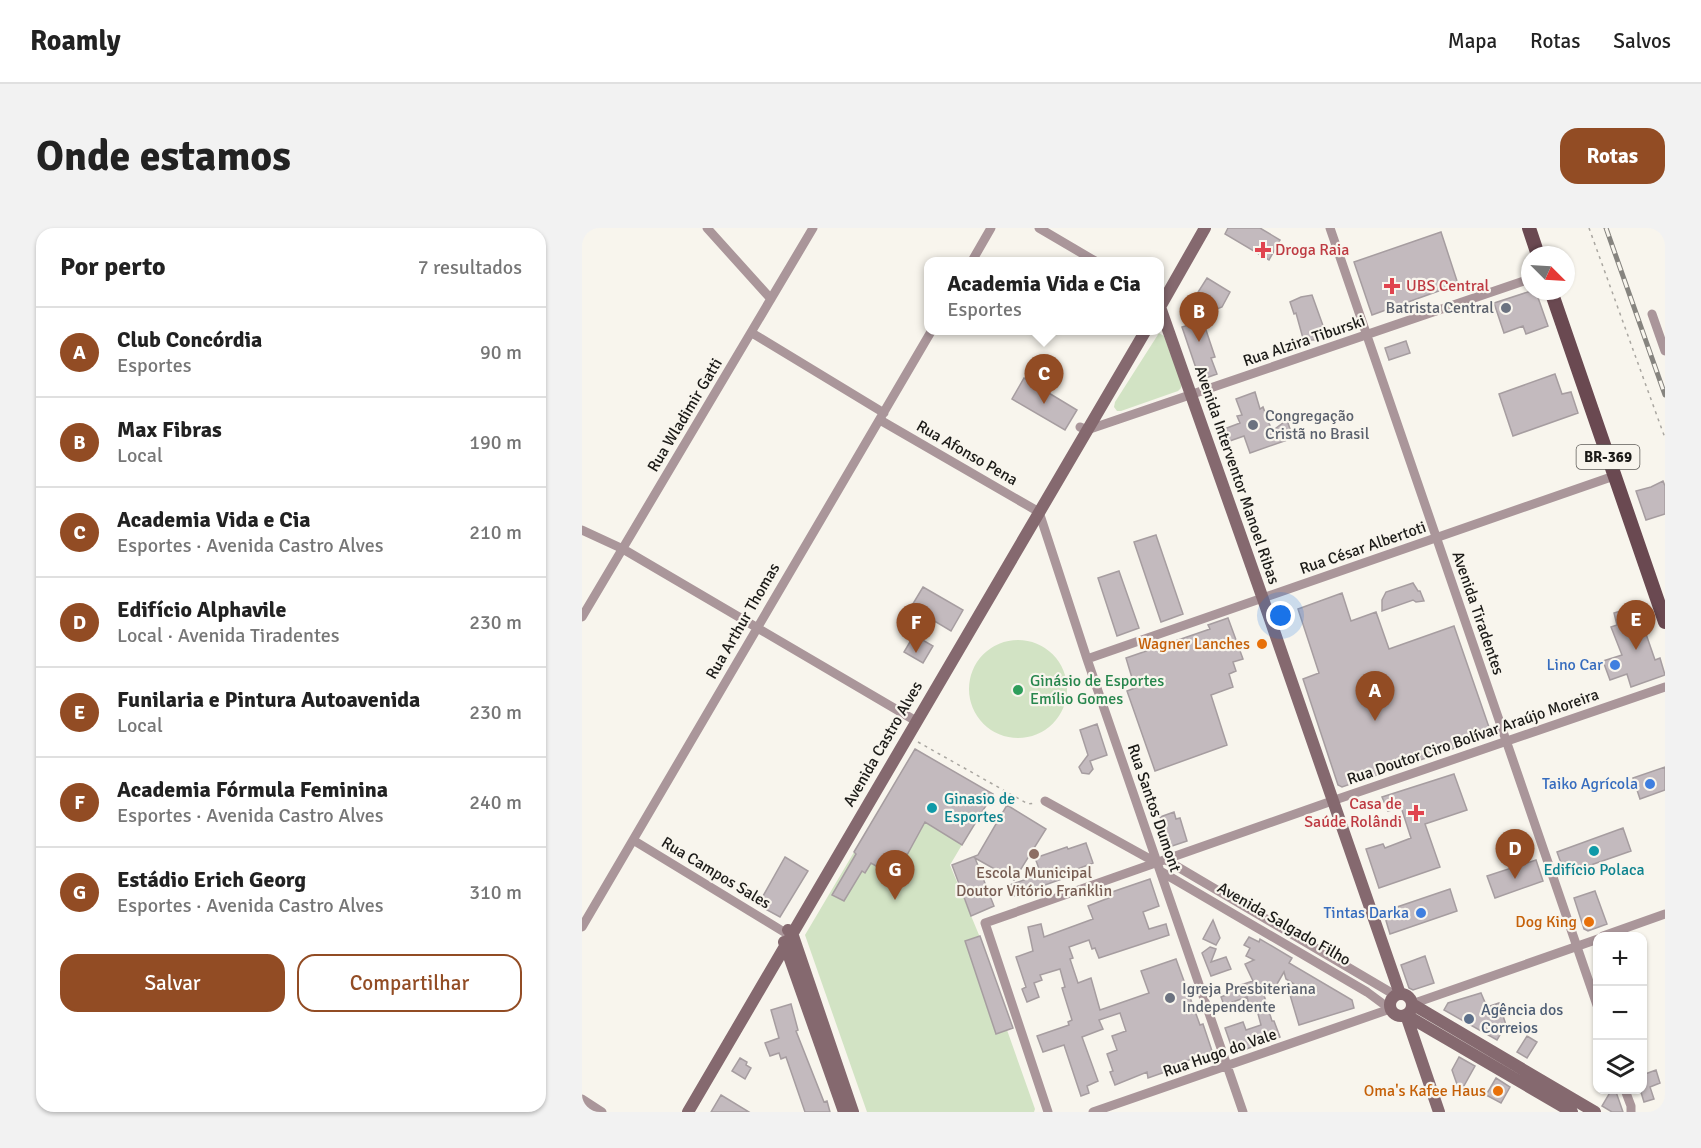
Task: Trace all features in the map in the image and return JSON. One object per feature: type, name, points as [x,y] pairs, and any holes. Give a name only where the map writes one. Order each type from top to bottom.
[{"type":"main road","points":[[1529,228],[1535,246]]},
{"type":"main road","name":"BR-369","points":[[1554,300],[1665,622]]},
{"type":"street","points":[[707,228],[771,299]]},
{"type":"street","name":"Rua Wladimir Gatti","points":[[582,617],[813,228]]},
{"type":"street","points":[[974,257],[991,228]]},
{"type":"street","points":[[1039,228],[1088,257]]},
{"type":"street","points":[[1164,284],[1196,228]]},
{"type":"street","points":[[1164,300],[1205,228]]},
{"type":"street","name":"Avenida Tiradentes","points":[[1330,228],[1593,994]]},
{"type":"street","name":"Rua Alzira Tiburski","points":[[1084,428],[1191,395],[1521,282]]},
{"type":"street","points":[[1652,314],[1665,351]]},
{"type":"street","name":"Avenida Interventor Manoel Ribas","points":[[1164,318],[1263,599],[1397,995]]},
{"type":"street","name":"Rua Afonso Pena","points":[[752,333],[1035,510]]},
{"type":"street","name":"Rua Arthur Thomas","points":[[582,927],[929,335]]},
{"type":"street","name":"Avenida Castro Alves","points":[[1084,428],[1133,335]]},
{"type":"street","name":"Avenida Castro Alves","points":[[687,1112],[731,1030],[856,815],[1084,428],[1143,335]]},
{"type":"street","name":"Rua César Albertoti","points":[[1087,659],[1614,477]]},
{"type":"street","name":"Rua Santos Dumont","points":[[1035,510],[1161,865],[1243,1112]]},
{"type":"street","points":[[582,530],[623,549],[913,719]]},
{"type":"street","name":"Rua Doutor Ciro Bolívar Araújo Moreira","points":[[1048,1112],[985,923],[1161,865],[1332,801],[1665,687]]},
{"type":"street","name":"Avenida Castro Alves","points":[[856,815],[908,735],[913,719]]},
{"type":"street","name":"Avenida Salgado Filho","points":[[1045,801],[1296,937],[1397,995]]},
{"type":"street","name":"Rua Campos Sales","points":[[633,840],[786,935]]},
{"type":"street","name":"Avenida Salgado Filho","points":[[1161,865],[1367,992],[1390,1009]]},
{"type":"street","points":[[1614,932],[1665,914]]},
{"type":"street","points":[[786,935],[844,1112]]},
{"type":"street","points":[[786,935],[853,1112]]},
{"type":"street","points":[[1291,947],[1296,937]]},
{"type":"street","points":[[1440,1112],[1409,1009],[1408,997],[1397,995],[1390,1003],[1390,1009],[1399,1016],[1409,1009],[1593,941]]},
{"type":"street","name":"Rua Hugo do Vale","points":[[1093,1112],[1390,1009]]},
{"type":"street","points":[[1409,1009],[1572,1112]]},
{"type":"street","points":[[1409,1009],[1595,1112]]},
{"type":"street","name":"Avenida Castro Alves","points":[[679,1112],[731,1030]]},
{"type":"street","points":[[1627,1094],[1631,1112]]},
{"type":"street","points":[[582,1100],[602,1112]]},
{"type":"path","points":[[1589,228],[1665,438]]},
{"type":"path","points":[[908,735],[1028,804],[1045,801]]},
{"type":"green space","points":[[1158,335],[1164,336],[1182,384],[1181,388],[1121,411],[1117,411],[1114,407]]},
{"type":"green space","name":"Ginásio de Esportes Emílio Gomes","points":[[1018,640],[1037,644],[1053,654],[1063,670],[1067,689],[1063,708],[1053,724],[1037,734],[1018,738],[999,734],[983,724],[973,708],[969,689],[973,670],[983,654],[999,644]]},
{"type":"green space","points":[[915,749],[992,794],[950,865],[979,935],[1007,1030],[1035,1109],[1034,1112],[867,1112],[805,935]]},
{"type":"building","name":"Droga Raia","points":[[1228,228],[1260,228],[1280,240],[1269,260],[1225,234]]},
{"type":"building","points":[[1441,232],[1458,284],[1372,315],[1354,262]]},
{"type":"building","points":[[1207,278],[1230,292],[1222,307],[1200,316],[1188,308]]},
{"type":"building","points":[[1521,294],[1521,300],[1539,300],[1548,326],[1526,334],[1523,326],[1504,333],[1494,303]]},
{"type":"building","points":[[1312,295],[1326,334],[1316,340],[1304,342],[1296,313],[1294,314],[1290,302]]},
{"type":"building","points":[[1203,321],[1215,357],[1211,358],[1217,374],[1200,380],[1182,327]]},
{"type":"building","points":[[1406,341],[1410,353],[1389,360],[1385,348]]},
{"type":"building","points":[[1555,374],[1562,394],[1571,392],[1578,413],[1513,436],[1499,394]]},
{"type":"building","points":[[1024,378],[1077,410],[1065,430],[1012,399]]},
{"type":"building","name":"Congregação Cristã no Brasil","points":[[1255,392],[1260,409],[1263,407],[1272,431],[1287,420],[1293,438],[1250,453],[1244,436],[1224,443],[1219,431],[1240,423],[1237,416],[1242,415],[1236,399]]},
{"type":"building","points":[[1663,481],[1665,514],[1646,520],[1636,491]]},
{"type":"building","points":[[1156,535],[1183,614],[1161,622],[1134,542]]},
{"type":"building","points":[[1119,571],[1139,628],[1117,636],[1098,578]]},
{"type":"building","points":[[1413,583],[1420,591],[1424,601],[1413,600],[1382,611],[1382,600],[1386,592]]},
{"type":"building","points":[[923,587],[963,610],[951,631],[911,607]]},
{"type":"building","points":[[1342,593],[1351,621],[1376,612],[1389,649],[1454,626],[1491,733],[1490,736],[1342,787],[1338,785],[1303,679],[1319,673],[1298,609]]},
{"type":"building","points":[[1640,605],[1648,630],[1645,631],[1655,660],[1660,658],[1665,675],[1631,687],[1627,674],[1610,680],[1603,661],[1622,655],[1611,627],[1617,625],[1614,613]]},
{"type":"building","points":[[1228,618],[1243,659],[1233,662],[1236,671],[1229,674],[1233,687],[1211,695],[1227,745],[1155,771],[1127,691],[1135,688],[1126,658],[1210,629],[1208,625]]},
{"type":"building","points":[[914,635],[933,646],[923,663],[904,652]]},
{"type":"building","points":[[1097,724],[1107,755],[1090,761],[1093,769],[1089,774],[1082,773],[1079,767],[1088,755],[1080,730]]},
{"type":"building","name":"Ginasio de Esportes","points":[[915,749],[993,794],[962,845],[925,822],[895,877],[871,863],[865,873],[862,871],[844,901],[832,895],[856,854],[854,852]]},
{"type":"building","name":"Taiko Agrícola","points":[[1665,767],[1665,790],[1640,799],[1633,778]]},
{"type":"building","points":[[1454,774],[1467,810],[1425,824],[1440,867],[1379,888],[1366,849],[1383,844],[1385,848],[1411,838],[1401,807],[1388,811],[1382,797]]},
{"type":"building","points":[[1007,805],[1046,829],[1014,880],[975,858],[994,906],[971,916],[952,865],[978,855]]},
{"type":"building","points":[[1174,812],[1176,819],[1180,818],[1187,841],[1166,848],[1158,825],[1163,824],[1160,817]]},
{"type":"building","name":"Edifício Polaca","points":[[1623,828],[1631,851],[1565,874],[1557,852]]},
{"type":"building","points":[[1086,843],[1093,863],[1075,870],[1076,874],[1011,897],[1007,886],[1041,874],[1035,858]]},
{"type":"building","points":[[785,857],[808,871],[780,917],[758,905]]},
{"type":"building","points":[[1536,860],[1543,881],[1495,898],[1487,876]]},
{"type":"building","points":[[1150,879],[1159,906],[1143,912],[1149,929],[1166,924],[1169,935],[1099,958],[1089,940],[1069,947],[1073,958],[1070,959],[1078,983],[1091,978],[1100,1010],[1149,993],[1141,971],[1176,959],[1214,1057],[1197,1062],[1195,1058],[1164,1068],[1165,1072],[1148,1078],[1147,1072],[1115,1085],[1107,1054],[1117,1050],[1112,1036],[1126,1031],[1120,1013],[1099,1020],[1103,1029],[1082,1037],[1098,1081],[1087,1086],[1089,1093],[1081,1096],[1064,1045],[1043,1052],[1037,1036],[1069,1025],[1068,1022],[1072,1020],[1062,988],[1065,987],[1060,969],[1040,975],[1042,980],[1034,983],[1039,997],[1027,1002],[1022,989],[1026,987],[1016,957],[1033,951],[1028,927],[1041,924],[1044,937],[1093,919],[1088,906],[1111,897],[1109,893]]},
{"type":"building","name":"Tintas Darka","points":[[1450,889],[1457,911],[1390,934],[1384,914],[1398,909],[1397,907]]},
{"type":"building","points":[[1595,891],[1607,924],[1588,931],[1584,929],[1574,898]]},
{"type":"building","points":[[1213,920],[1220,938],[1216,945],[1203,939]]},
{"type":"building","points":[[980,936],[1013,1028],[996,1034],[965,941]]},
{"type":"building","points":[[1249,937],[1259,942],[1260,939],[1292,958],[1289,963],[1352,1000],[1354,1008],[1299,1025],[1290,995],[1305,991],[1286,979],[1284,972],[1274,989],[1263,992],[1272,1021],[1280,1037],[1238,1052],[1232,1048],[1225,1028],[1243,1022],[1246,1030],[1261,1025],[1257,1010],[1251,1012],[1247,997],[1224,1005],[1221,997],[1226,995],[1225,990],[1253,981],[1245,964],[1254,960],[1246,956],[1250,948],[1244,945]]},
{"type":"building","points":[[1210,947],[1216,949],[1211,962],[1226,957],[1231,969],[1211,976],[1202,953]]},
{"type":"building","points":[[1425,956],[1434,983],[1413,990],[1409,988],[1401,965]]},
{"type":"building","points":[[1481,993],[1487,1007],[1499,1003],[1506,1025],[1497,1040],[1444,1010],[1448,1003]]},
{"type":"building","points":[[791,1004],[798,1030],[796,1031],[830,1112],[805,1112],[786,1057],[781,1059],[779,1053],[770,1056],[765,1043],[779,1038],[771,1010]]},
{"type":"building","points":[[1527,1036],[1537,1042],[1527,1058],[1517,1052]]},
{"type":"building","points":[[1459,1057],[1475,1066],[1460,1093],[1452,1070]]},
{"type":"building","points":[[740,1058],[751,1068],[745,1079],[732,1071]]},
{"type":"building","points":[[1656,1070],[1660,1083],[1650,1087],[1654,1099],[1644,1102],[1642,1094],[1647,1094],[1647,1073]]},
{"type":"building","name":"Oma's Kafee Haus","points":[[1496,1078],[1510,1087],[1501,1103],[1486,1095]]},
{"type":"building","points":[[1609,1094],[1617,1094],[1623,1112],[1612,1112],[1602,1106]]},
{"type":"building","points":[[721,1095],[749,1112],[711,1112]]},
{"type":"railway","points":[[1606,228],[1665,395]]},
{"type":"place","name":"Droga Raia","points":[[1263,250]]},
{"type":"place","name":"UBS Central","points":[[1392,286]]},
{"type":"place","name":"Batrista Central","points":[[1506,308]]},
{"type":"place","name":"Max Fibras","points":[[1199,342]]},
{"type":"place","name":"Academia Vida e Cia","points":[[1044,404]]},
{"type":"place","name":"Congregação Cristã no Brasil","points":[[1253,425]]},
{"type":"place","name":"Wagner Lanches","points":[[1262,644]]},
{"type":"place","name":"Funilaria e Pintura Autoavenida","points":[[1636,650]]},
{"type":"place","name":"Academia Fórmula Feminina","points":[[916,653]]},
{"type":"place","name":"Lino Car","points":[[1615,665]]},
{"type":"place","name":"Ginásio de Esportes Emílio Gomes","points":[[1018,690]]},
{"type":"place","name":"Club Concórdia","points":[[1375,721]]},
{"type":"place","name":"Taiko Agrícola","points":[[1650,784]]},
{"type":"place","name":"Ginasio de Esportes","points":[[932,808]]},
{"type":"place","name":"Casa de Saúde Rolândi","points":[[1416,813]]},
{"type":"place","name":"Edifício Polaca","points":[[1594,851]]},
{"type":"place","name":"Escola Municipal Doutor Vitório Franklin","points":[[1034,854]]},
{"type":"place","name":"Edifício Alphavile","points":[[1515,879]]},
{"type":"place","name":"Estádio Erich Georg","points":[[895,900]]},
{"type":"place","name":"Tintas Darka","points":[[1421,913]]},
{"type":"place","name":"Dog King","points":[[1589,922]]},
{"type":"place","name":"Igreja Presbiteriana Independente","points":[[1170,998]]},
{"type":"place","name":"Agência dos Correios","points":[[1469,1019]]},
{"type":"place","name":"Oma's Kafee Haus","points":[[1498,1091]]}]
